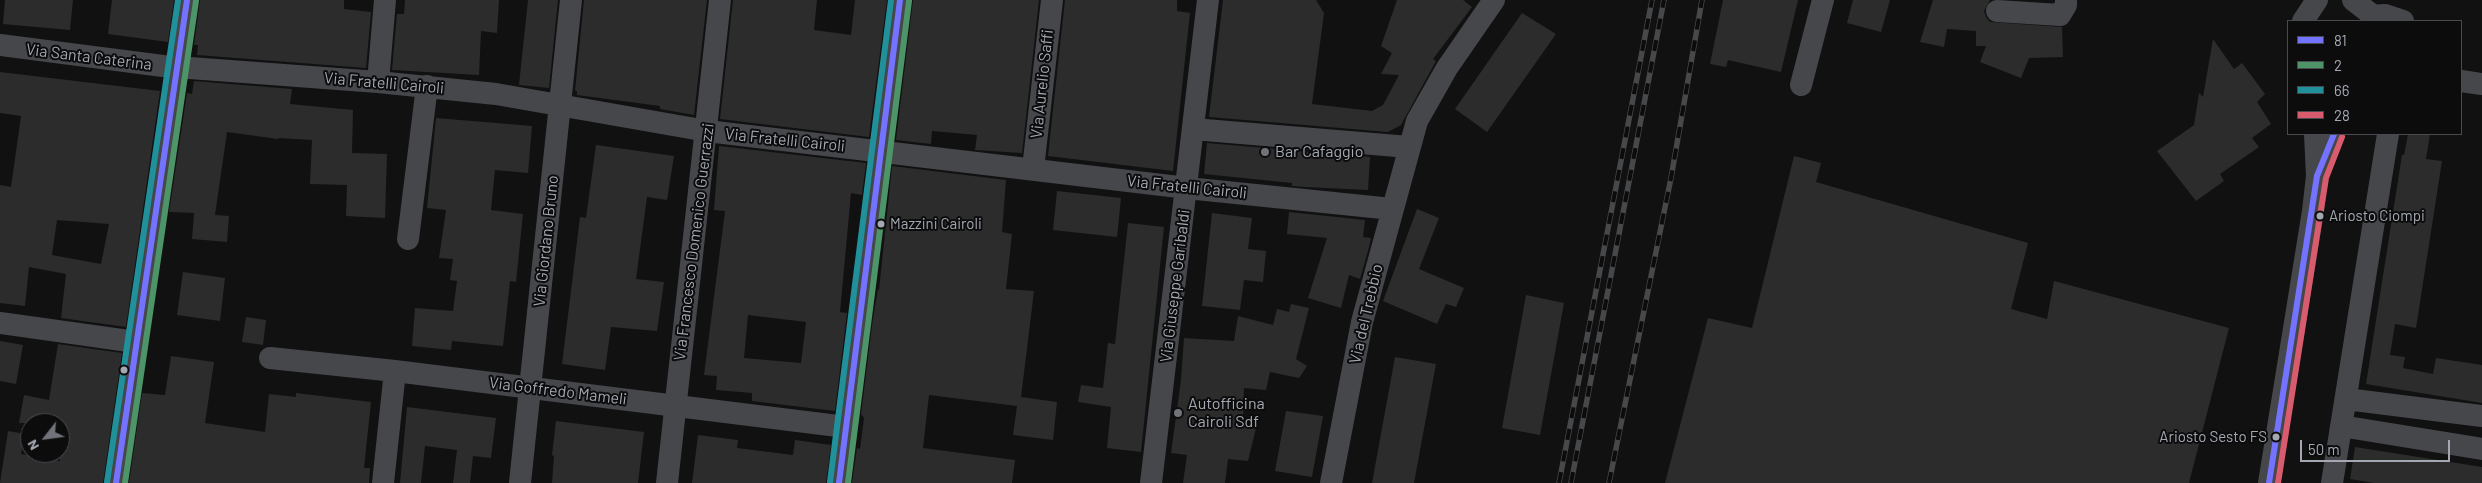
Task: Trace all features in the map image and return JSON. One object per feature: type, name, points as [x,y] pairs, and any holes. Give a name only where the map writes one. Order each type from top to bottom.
[{"type":"street","points":[[116,483],[187,0]]},
{"type":"street","points":[[378,82],[384,0]]},
{"type":"street","name":"Via Giordano Bruno","points":[[520,483],[572,0]]},
{"type":"street","name":"Via Francesco Domenico Guerrazzi","points":[[667,483],[720,0]]},
{"type":"street","points":[[840,483],[900,0]]},
{"type":"street","name":"Via Aurelio Saffi","points":[[1033,169],[1052,0]]},
{"type":"street","name":"Via Giuseppe Garibaldi","points":[[1151,483],[1208,0]]},
{"type":"street","name":"Via del Trebbio","points":[[1331,483],[1362,322],[1417,121],[1447,68],[1494,0]]},
{"type":"street","points":[[1801,85],[1823,0]]},
{"type":"street","points":[[1997,12],[2060,15],[2066,5],[2066,0]]},
{"type":"street","points":[[2367,10],[2401,20]]},
{"type":"street","name":"Via Santa Caterina","points":[[0,46],[178,67]]},
{"type":"street","name":"Via Fratelli Cairoli","points":[[178,67],[427,86],[496,94],[707,131],[882,150],[1187,188],[1392,209]]},
{"type":"street","points":[[2462,81],[2482,84]]},
{"type":"street","points":[[408,239],[427,86]]},
{"type":"street","points":[[1193,129],[1409,147]]},
{"type":"street","points":[[2269,483],[2314,212],[2317,176],[2315,135]]},
{"type":"street","points":[[2317,176],[2334,135]]},
{"type":"street","points":[[2332,483],[2388,135]]},
{"type":"street","points":[[0,323],[136,342]]},
{"type":"street","name":"Via Goffredo Mameli","points":[[270,358],[675,404],[846,427]]},
{"type":"street","points":[[383,483],[395,371]]},
{"type":"street","points":[[2346,399],[2482,416]]},
{"type":"street","points":[[2342,426],[2482,449]]},
{"type":"building","points":[[5,0],[73,0],[70,30],[3,24]]},
{"type":"building","points":[[112,0],[174,0],[168,42],[108,34]]},
{"type":"building","points":[[200,0],[344,0],[344,9],[371,12],[366,68],[197,55],[198,45],[194,45]]},
{"type":"building","points":[[405,0],[499,0],[497,33],[481,31],[479,75],[392,70],[397,14],[404,14]]},
{"type":"building","points":[[528,0],[558,0],[549,88],[519,85]]},
{"type":"building","points":[[584,0],[707,0],[694,115],[660,109],[660,106],[577,95],[577,91],[575,91]]},
{"type":"building","points":[[733,0],[817,0],[814,30],[851,35],[855,0],[887,0],[869,137],[720,119]]},
{"type":"building","points":[[913,0],[1039,0],[1022,153],[975,150],[977,135],[932,131],[931,144],[896,140]]},
{"type":"building","points":[[1065,0],[1177,0],[1177,11],[1190,13],[1173,171],[1048,156]]},
{"type":"building","points":[[1223,0],[1316,0],[1324,13],[1312,104],[1372,111],[1383,105],[1399,75],[1381,74],[1392,53],[1381,46],[1397,0],[1463,0],[1472,7],[1433,59],[1436,61],[1401,125],[1388,132],[1209,117]]},
{"type":"building","points":[[1723,0],[1798,0],[1781,72],[1728,60],[1726,67],[1710,64]]},
{"type":"building","points":[[1853,0],[1890,0],[1881,32],[1847,23]]},
{"type":"building","points":[[1933,0],[1990,0],[1984,11],[1990,22],[2062,27],[2063,57],[2029,58],[2021,78],[1980,62],[1986,46],[1976,46],[1976,31],[1947,29],[1944,47],[1920,42]]},
{"type":"building","points":[[1522,13],[1556,34],[1487,132],[1455,109]]},
{"type":"building","points":[[2213,39],[2234,69],[2242,63],[2265,94],[2257,102],[2271,124],[2252,138],[2259,147],[2220,174],[2224,181],[2196,201],[2157,151],[2194,125],[2199,93],[2203,97]]},
{"type":"building","points":[[0,72],[160,91],[126,327],[61,318],[66,274],[29,267],[25,306],[0,303],[0,185],[11,187],[21,116],[0,113]],"holes":[[[57,220],[109,224],[101,264],[52,255]]]},
{"type":"building","points":[[194,81],[292,89],[290,104],[353,110],[352,153],[387,154],[385,218],[346,216],[347,185],[310,184],[312,140],[278,139],[227,132],[215,215],[229,216],[227,242],[192,239],[194,213],[169,212],[187,93],[192,94]]},
{"type":"building","points":[[436,118],[532,126],[528,173],[495,170],[491,210],[523,214],[516,282],[510,281],[503,346],[452,341],[451,350],[412,346],[415,308],[453,311],[457,281],[450,280],[453,259],[439,258],[446,210],[427,208]]},
{"type":"building","points":[[2408,135],[2430,135],[2426,159],[2442,161],[2416,328],[2395,324],[2390,355],[2405,357],[2403,368],[2433,374],[2436,358],[2482,365],[2482,403],[2366,384],[2402,155],[2404,155]]},
{"type":"building","points":[[1207,143],[1370,157],[1368,190],[1292,186],[1292,183],[1204,174]]},
{"type":"building","points":[[596,145],[674,156],[667,200],[647,197],[636,279],[664,282],[657,331],[611,327],[605,370],[562,364],[580,217],[586,218]]},
{"type":"building","points":[[719,146],[866,163],[862,195],[851,193],[840,312],[847,313],[835,411],[752,401],[752,393],[716,390],[717,376],[704,375],[725,211],[714,210]],"holes":[[[748,315],[806,322],[801,363],[744,358]]]},
{"type":"building","points":[[1794,156],[1821,163],[1816,182],[2028,243],[2011,309],[2047,319],[2054,281],[2229,328],[2189,483],[1665,483],[1708,318],[1752,328]]},
{"type":"building","points":[[892,166],[1006,180],[1002,232],[1012,234],[1006,289],[1034,291],[1021,397],[1057,402],[1053,440],[1013,435],[1017,406],[929,395],[923,448],[1015,460],[1012,483],[852,483],[857,448],[860,449],[864,418],[861,414],[873,318],[879,290]]},
{"type":"building","points":[[1057,191],[1121,198],[1117,237],[1053,230]]},
{"type":"building","points":[[1417,209],[1439,218],[1419,269],[1464,288],[1456,307],[1446,304],[1437,324],[1383,301]]},
{"type":"building","points":[[1289,212],[1365,220],[1363,237],[1371,238],[1369,247],[1360,279],[1349,275],[1341,308],[1308,298],[1327,238],[1287,234]]},
{"type":"building","points":[[1212,213],[1252,218],[1248,249],[1266,251],[1263,282],[1244,280],[1240,310],[1202,306]]},
{"type":"building","points":[[1128,223],[1164,227],[1141,452],[1107,448],[1111,407],[1078,402],[1081,385],[1103,388],[1108,343],[1115,344]]},
{"type":"building","points":[[183,272],[225,278],[220,321],[177,315]]},
{"type":"building","points":[[1526,295],[1564,303],[1540,435],[1502,428]]},
{"type":"building","points":[[1291,304],[1309,308],[1296,359],[1307,366],[1299,378],[1270,372],[1266,390],[1244,388],[1243,423],[1257,424],[1248,461],[1228,459],[1225,483],[1183,483],[1187,455],[1171,453],[1181,380],[1184,338],[1234,341],[1238,316],[1273,325],[1277,309],[1289,312]]},
{"type":"building","points":[[246,317],[266,320],[263,345],[242,342]]},
{"type":"building","points":[[0,341],[23,345],[16,384],[0,381]]},
{"type":"building","points":[[58,344],[122,353],[103,483],[0,483],[8,431],[20,433],[20,463],[70,463],[70,413],[21,413],[24,395],[49,400]]},
{"type":"building","points":[[171,356],[214,362],[205,423],[265,432],[269,394],[296,397],[296,393],[371,402],[364,468],[370,468],[369,483],[129,483],[142,393],[165,395]]},
{"type":"building","points":[[1395,357],[1436,364],[1414,483],[1372,483]]},
{"type":"building","points":[[407,407],[496,418],[491,458],[473,456],[470,483],[453,483],[457,450],[425,446],[421,483],[400,483]]},
{"type":"building","points":[[1286,411],[1323,416],[1312,477],[1275,471]]},
{"type":"building","points":[[556,421],[644,432],[638,483],[552,483],[554,456],[552,455]]},
{"type":"building","points":[[698,435],[738,440],[737,448],[793,455],[795,440],[831,445],[826,483],[692,483]]},
{"type":"building","points":[[2355,447],[2482,467],[2482,483],[2374,483],[2350,479]]},
{"type":"railway","points":[[1559,483],[1652,0]]},
{"type":"railway","points":[[1571,483],[1664,0]]},
{"type":"railway","points":[[1609,483],[1671,178],[1702,0]]},
{"type":"transit line","name":"66","points":[[107,482],[178,0]]},
{"type":"transit line","name":"81","points":[[116,483],[187,0]]},
{"type":"transit line","name":"66","points":[[830,482],[891,0]]},
{"type":"transit line","name":"81","points":[[839,483],[900,0]]},
{"type":"transit line","name":"2","points":[[125,483],[196,1]]},
{"type":"transit line","name":"2","points":[[848,483],[909,1]]},
{"type":"transit line","name":"81","points":[[2269,483],[2317,176],[2334,135]]},
{"type":"transit line","name":"28","points":[[2278,483],[2326,178],[2342,137]]},
{"type":"place","name":"Bar Cafaggio","points":[[1265,152]]},
{"type":"place","name":"Ariosto Ciompi","points":[[2320,216]]},
{"type":"place","name":"Mazzini Cairoli","points":[[881,224]]},
{"type":"place","name":"Autofficina Cairoli Sdf","points":[[1178,413]]},
{"type":"place","name":"Ariosto Sesto FS","points":[[2276,437]]}]
